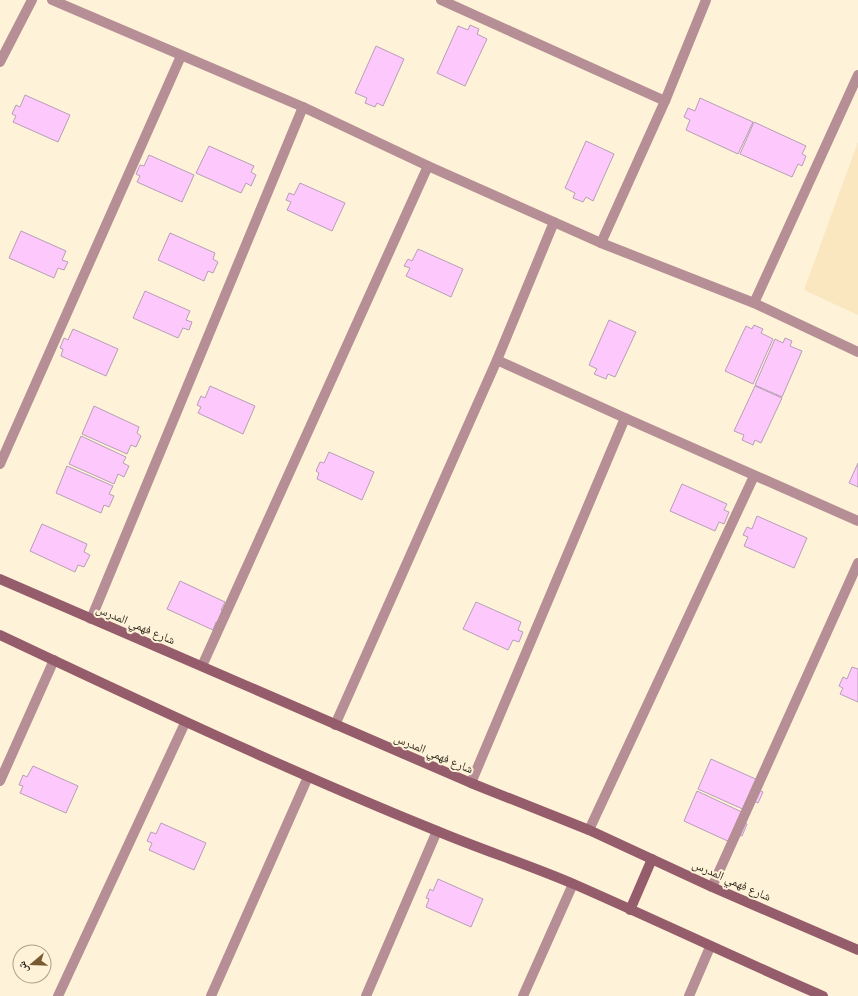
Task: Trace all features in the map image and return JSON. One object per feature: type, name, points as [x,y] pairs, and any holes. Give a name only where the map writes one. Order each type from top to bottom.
[{"type":"street","points":[[0,62],[32,0]]},
{"type":"street","points":[[52,0],[303,107],[428,166],[600,243],[754,303],[858,352]]},
{"type":"street","points":[[441,0],[665,101]]},
{"type":"street","points":[[600,243],[665,101],[706,0]]},
{"type":"street","points":[[0,464],[181,56]]},
{"type":"street","points":[[754,303],[854,93],[858,75]]},
{"type":"street","points":[[91,619],[303,107]]},
{"type":"street","points":[[202,666],[428,166]]},
{"type":"street","points":[[335,725],[498,360],[554,222]]},
{"type":"street","points":[[498,360],[624,418],[858,521]]},
{"type":"street","points":[[471,783],[624,418]]},
{"type":"street","points":[[589,830],[754,476]]},
{"type":"street","points":[[712,886],[858,563]]},
{"type":"street","name":"شارع فهمي المدرس","points":[[0,579],[471,783],[589,830],[858,950]]},
{"type":"street","points":[[0,635],[308,777],[437,831],[573,884],[710,947],[823,996]]},
{"type":"street","points":[[0,781],[54,660]]},
{"type":"street","points":[[58,996],[186,722]]},
{"type":"street","points":[[211,996],[308,777]]},
{"type":"street","points":[[366,996],[437,831]]},
{"type":"street","points":[[630,910],[652,859]]},
{"type":"street","points":[[523,996],[573,884]]},
{"type":"street","points":[[689,996],[710,947]]},
{"type":"shaded area","points":[[858,142],[858,315],[804,290]]},
{"type":"building","points":[[470,25],[479,29],[477,34],[487,39],[465,86],[437,73],[458,26],[468,30]]},
{"type":"building","points":[[376,46],[404,59],[383,106],[377,103],[375,107],[365,103],[367,98],[355,93]]},
{"type":"building","points":[[25,95],[70,115],[58,142],[13,122],[16,116],[12,114],[16,105],[20,107]]},
{"type":"building","points":[[700,98],[753,122],[738,154],[686,130],[690,120],[684,117],[688,108],[695,111]]},
{"type":"building","points":[[754,122],[806,146],[802,154],[806,156],[802,166],[798,164],[792,177],[740,154]]},
{"type":"building","points":[[586,141],[614,154],[593,201],[586,197],[583,202],[573,198],[575,193],[565,188]]},
{"type":"building","points":[[209,146],[254,166],[251,172],[256,175],[251,186],[246,183],[241,193],[196,173]]},
{"type":"building","points":[[149,155],[194,175],[182,202],[137,182],[140,176],[136,174],[140,165],[144,166]]},
{"type":"building","points":[[300,183],[345,203],[332,231],[287,210],[291,202],[286,200],[289,193],[294,195]]},
{"type":"building","points":[[21,231],[66,251],[62,260],[68,262],[64,270],[58,268],[54,278],[9,258]]},
{"type":"building","points":[[170,233],[215,253],[213,259],[218,262],[213,273],[208,271],[204,281],[158,260]]},
{"type":"building","points":[[418,249],[463,269],[451,297],[406,276],[410,268],[404,266],[408,259],[412,261]]},
{"type":"building","points":[[145,291],[190,311],[186,320],[192,322],[189,330],[183,328],[178,338],[133,318]]},
{"type":"building","points":[[609,320],[636,332],[615,377],[608,374],[606,379],[594,374],[597,369],[589,365]]},
{"type":"building","points":[[754,325],[763,329],[761,333],[773,339],[753,384],[725,371],[746,326],[752,329]]},
{"type":"building","points":[[73,329],[118,349],[106,376],[61,356],[63,349],[60,348],[64,338],[68,340]]},
{"type":"building","points":[[785,338],[792,341],[790,346],[802,351],[782,397],[755,385],[775,339],[783,343]]},
{"type":"building","points":[[210,386],[255,406],[243,434],[198,413],[201,407],[197,405],[201,396],[205,398]]},
{"type":"building","points":[[755,386],[782,398],[761,443],[755,440],[753,445],[742,440],[744,435],[734,431]]},
{"type":"building","points":[[94,406],[139,427],[137,433],[141,436],[136,447],[131,445],[127,454],[82,434]]},
{"type":"building","points":[[81,436],[126,457],[123,463],[129,466],[124,477],[118,474],[114,484],[69,464]]},
{"type":"building","points":[[329,452],[374,472],[362,500],[317,479],[319,473],[316,471],[320,462],[324,463]]},
{"type":"building","points":[[858,463],[858,487],[849,483]]},
{"type":"building","points":[[67,466],[113,486],[109,494],[114,496],[109,507],[104,505],[101,513],[56,493]]},
{"type":"building","points":[[682,484],[727,504],[724,510],[729,512],[724,524],[719,522],[715,531],[670,511]]},
{"type":"building","points":[[757,516],[807,538],[794,568],[744,546],[748,537],[743,535],[747,527],[752,529]]},
{"type":"building","points":[[42,524],[87,544],[84,552],[90,555],[84,567],[78,565],[75,572],[30,551]]},
{"type":"building","points":[[180,581],[225,602],[221,610],[227,612],[221,625],[216,622],[213,630],[167,609]]},
{"type":"building","points":[[476,602],[521,622],[518,630],[523,632],[519,642],[513,640],[508,650],[463,629]]},
{"type":"building","points":[[852,667],[858,669],[858,702],[840,694],[843,688],[839,686],[843,677],[847,679]]},
{"type":"building","points":[[711,759],[760,781],[757,789],[763,792],[758,803],[752,800],[747,811],[698,789]]},
{"type":"building","points":[[33,766],[78,786],[66,813],[20,793],[23,786],[19,785],[23,775],[27,777]]},
{"type":"building","points":[[697,791],[746,814],[742,822],[747,824],[742,836],[736,834],[732,843],[684,821]]},
{"type":"building","points":[[161,823],[206,843],[194,870],[149,850],[152,843],[147,841],[151,832],[156,834]]},
{"type":"building","points":[[438,879],[483,899],[471,927],[426,907],[429,899],[426,898],[430,889],[433,891]]}]
